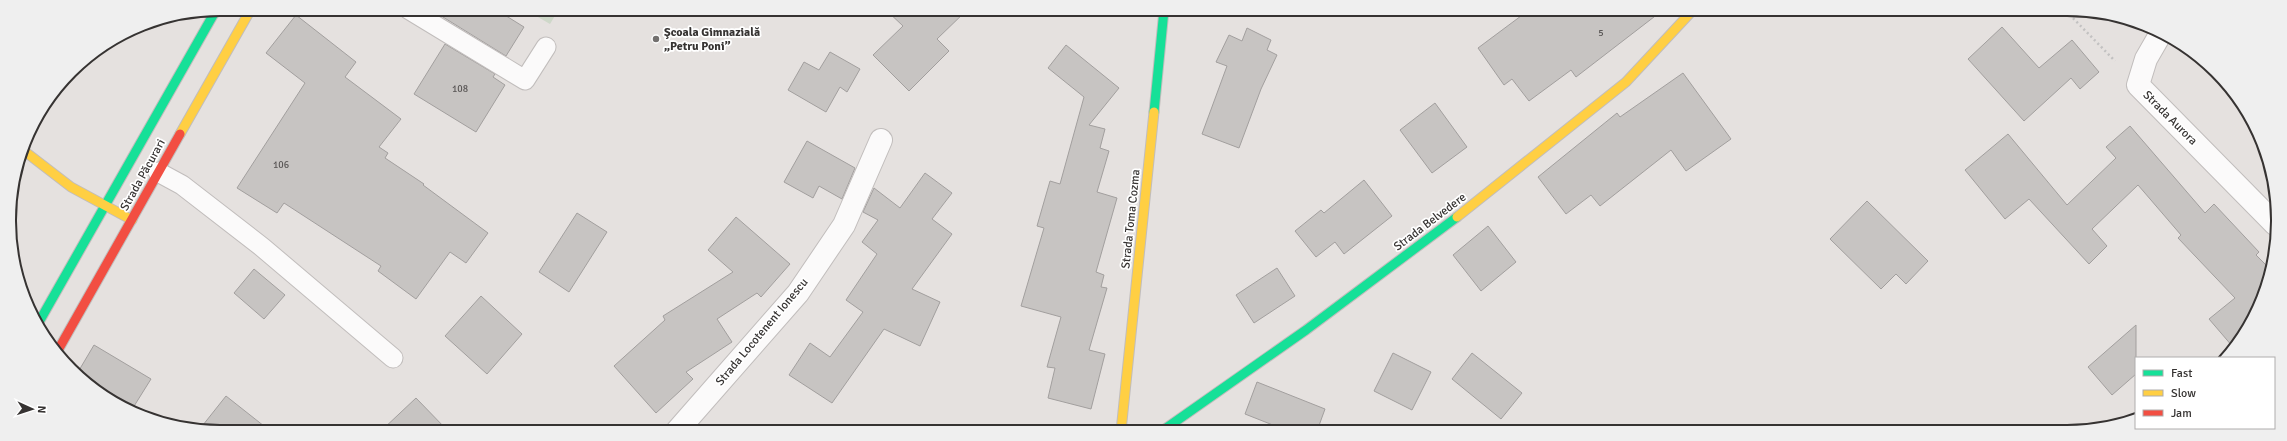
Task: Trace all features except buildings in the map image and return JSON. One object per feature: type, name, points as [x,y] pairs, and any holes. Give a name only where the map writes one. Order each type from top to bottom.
[{"type":"street","name":"Strada Păcurari","points":[[41,319],[213,16]]},
{"type":"street","name":"Strada Păcurari","points":[[60,347],[247,16]]},
{"type":"street","name":"Strada Toma Cozma","points":[[1122,425],[1163,16]]},
{"type":"street","name":"Strada Belvedere","points":[[1171,425],[1306,330],[1496,187],[1626,82],[1687,16]]},
{"type":"street","points":[[2138,85],[2146,59],[2158,38]]},
{"type":"street","name":"Strada Aurora","points":[[2138,85],[2271,220]]},
{"type":"street","name":"Strada Locotenent Ionescu","points":[[682,425],[798,293],[844,225],[881,140]]},
{"type":"street","points":[[28,154],[71,188],[132,220]]},
{"type":"lane","points":[[420,16],[525,80],[546,47]]},
{"type":"lane","points":[[158,172],[182,185],[262,247],[393,358]]},
{"type":"path","name":"Strada Aurora","points":[[2071,16],[2138,85]]},
{"type":"green space","points":[[536,16],[555,16],[550,24]]},
{"type":"traffic: fast","points":[[41,319],[213,16]]},
{"type":"traffic: fast","points":[[1154,112],[1163,16]]},
{"type":"traffic: fast","points":[[1171,425],[1306,330],[1457,217]]},
{"type":"traffic: slow","points":[[180,134],[247,16]]},
{"type":"traffic: slow","points":[[1457,217],[1626,82],[1687,16]]},
{"type":"traffic: slow","points":[[1122,425],[1154,112]]},
{"type":"traffic: slow","points":[[28,154],[71,187],[132,220]]},
{"type":"traffic: jam","points":[[60,347],[180,134]]},
{"type":"place","name":"Şcoala Gimnazială „Petru Poni”","points":[[656,39]]}]
